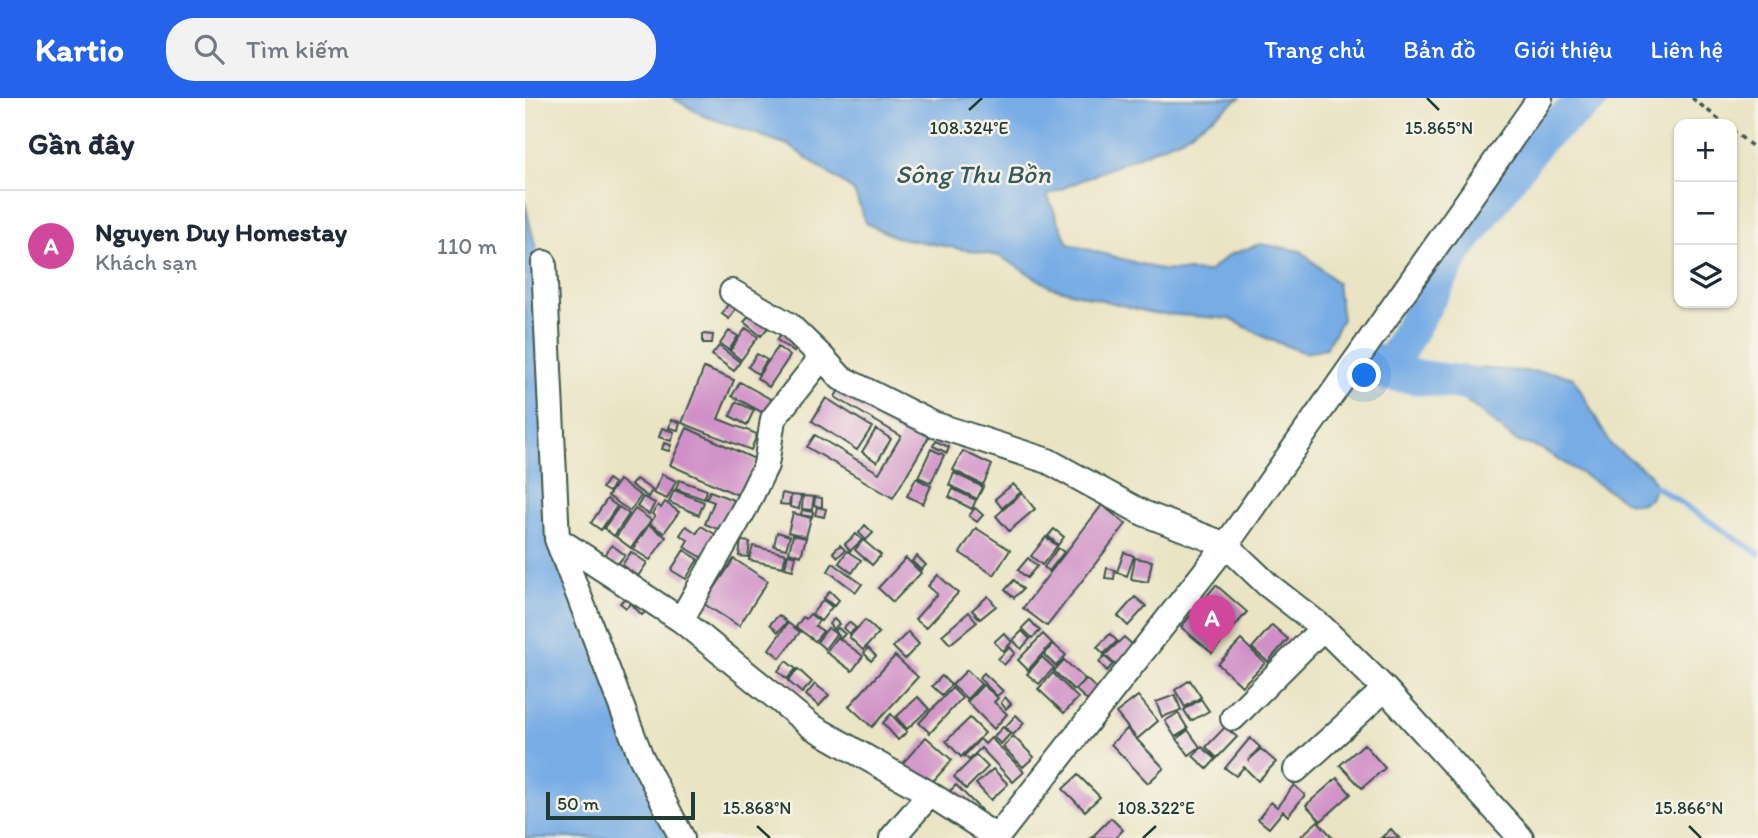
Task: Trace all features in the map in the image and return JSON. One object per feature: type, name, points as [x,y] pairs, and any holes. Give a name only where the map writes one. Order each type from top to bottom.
[{"type":"street","points":[[557,539],[681,620],[811,726],[930,794],[997,838],[1226,545],[1540,98]]},
{"type":"street","points":[[544,263],[557,539],[641,757],[682,838]]},
{"type":"street","points":[[732,292],[789,326],[841,379],[933,424],[1048,461],[1143,513],[1226,545],[1268,585],[1323,628],[1385,689],[1521,838]]},
{"type":"street","points":[[681,620],[746,506],[766,465],[773,419],[822,357]]},
{"type":"street","points":[[1233,718],[1323,628]]},
{"type":"street","points":[[1296,770],[1385,689]]},
{"type":"street","points":[[892,838],[930,794]]},
{"type":"path","points":[[1692,98],[1719,119]]},
{"type":"path","points":[[1737,134],[1758,151]]},
{"type":"water","name":"Sông Thu Bồn","points":[[673,98],[1240,98],[1183,137],[1047,195],[1068,244],[1162,270],[1208,272],[1229,255],[1260,244],[1301,251],[1337,283],[1342,319],[1326,348],[1305,353],[1266,338],[1231,319],[1152,313],[1051,287],[999,256],[895,237],[866,223],[854,191],[788,145],[702,115]]},
{"type":"water","points":[[525,203],[536,250],[547,525],[674,838],[525,838]]},
{"type":"water","points":[[1457,367],[1557,373],[1574,378],[1611,445],[1650,474],[1655,486],[1650,499],[1639,504],[1627,502],[1540,448],[1516,441],[1456,392],[1441,390],[1435,380]]},
{"type":"building","points":[[730,301],[737,306],[729,319],[722,314]]},
{"type":"building","points":[[755,309],[772,323],[761,336],[744,322]]},
{"type":"building","points":[[746,328],[758,337],[741,360],[730,351]]},
{"type":"building","points":[[729,331],[738,336],[729,350],[720,344]]},
{"type":"building","points":[[783,331],[800,343],[794,352],[777,340]]},
{"type":"building","points":[[703,334],[713,335],[712,343],[703,343]]},
{"type":"building","points":[[719,346],[740,362],[734,371],[712,355]]},
{"type":"building","points":[[778,347],[790,356],[769,387],[757,378]]},
{"type":"building","points":[[757,354],[767,360],[758,374],[748,367]]},
{"type":"building","points":[[704,368],[734,380],[718,419],[757,434],[751,450],[682,423]]},
{"type":"building","points":[[740,382],[774,401],[767,415],[732,396]]},
{"type":"building","points":[[843,383],[930,435],[893,498],[807,447],[815,435],[879,473],[901,436],[835,397]]},
{"type":"building","points":[[826,398],[872,427],[857,450],[812,421]]},
{"type":"building","points":[[736,402],[754,410],[747,425],[730,416]]},
{"type":"building","points":[[671,420],[680,422],[678,430],[669,428]]},
{"type":"building","points":[[662,428],[674,432],[671,441],[659,437]]},
{"type":"building","points":[[687,428],[757,460],[740,496],[670,465]]},
{"type":"building","points":[[876,429],[891,439],[877,462],[862,452]]},
{"type":"building","points":[[935,441],[949,447],[947,453],[933,446]]},
{"type":"building","points":[[664,443],[671,445],[669,451],[662,449]]},
{"type":"building","points":[[931,449],[944,455],[931,483],[918,477]]},
{"type":"building","points":[[963,451],[992,465],[983,485],[953,470]]},
{"type":"building","points":[[954,473],[983,487],[977,499],[949,485]]},
{"type":"building","points":[[662,474],[676,481],[667,499],[653,493]]},
{"type":"building","points":[[916,478],[931,486],[923,504],[907,496]]},
{"type":"building","points":[[608,479],[614,483],[609,492],[602,488]]},
{"type":"building","points":[[636,479],[652,490],[648,497],[631,485]]},
{"type":"building","points":[[619,480],[641,496],[630,511],[608,496]]},
{"type":"building","points":[[679,480],[707,490],[704,499],[676,489]]},
{"type":"building","points":[[1013,484],[1021,492],[1002,508],[995,499]]},
{"type":"building","points":[[953,489],[976,500],[972,509],[949,497]]},
{"type":"building","points":[[674,490],[704,502],[699,515],[669,502]]},
{"type":"building","points":[[710,491],[736,501],[725,532],[705,524],[714,502],[706,499]]},
{"type":"building","points":[[782,493],[791,495],[789,505],[780,504]]},
{"type":"building","points":[[1022,493],[1035,509],[1009,531],[996,516]]},
{"type":"building","points":[[791,495],[801,496],[799,509],[790,507]]},
{"type":"building","points":[[803,496],[814,497],[812,510],[802,509]]},
{"type":"building","points":[[643,497],[655,503],[649,514],[637,507]]},
{"type":"building","points":[[815,497],[822,498],[822,507],[814,506]]},
{"type":"building","points":[[607,499],[617,506],[601,530],[591,523]]},
{"type":"building","points":[[665,502],[679,512],[664,533],[650,524],[658,505],[661,508]]},
{"type":"building","points":[[1102,505],[1126,524],[1047,626],[1023,608]]},
{"type":"building","points":[[619,507],[629,514],[614,536],[604,528]]},
{"type":"building","points":[[817,507],[826,509],[824,517],[815,515]]},
{"type":"building","points":[[975,508],[983,515],[977,522],[969,516]]},
{"type":"building","points":[[635,509],[651,520],[631,548],[616,537]]},
{"type":"building","points":[[802,510],[813,512],[812,517],[801,515]]},
{"type":"building","points":[[793,513],[811,518],[806,537],[788,532]]},
{"type":"building","points":[[649,525],[666,537],[650,560],[633,549]]},
{"type":"building","points":[[865,525],[873,533],[866,540],[859,533]]},
{"type":"building","points":[[686,526],[697,533],[701,526],[718,536],[705,559],[684,547],[688,540],[680,535]]},
{"type":"building","points":[[976,528],[1010,550],[994,575],[960,553]]},
{"type":"building","points":[[1054,529],[1064,537],[1058,545],[1048,536]]},
{"type":"building","points":[[777,532],[790,536],[786,549],[774,546]]},
{"type":"building","points":[[856,534],[862,540],[850,551],[845,544]]},
{"type":"building","points":[[793,535],[806,538],[801,556],[789,552]]},
{"type":"building","points":[[1046,537],[1057,546],[1042,565],[1031,556]]},
{"type":"building","points":[[863,540],[881,555],[872,565],[855,550]]},
{"type":"building","points":[[741,541],[750,542],[748,557],[739,556]]},
{"type":"building","points":[[612,545],[625,555],[616,566],[604,556]]},
{"type":"building","points":[[840,545],[845,550],[838,557],[833,552]]},
{"type":"building","points":[[753,546],[786,554],[783,567],[749,560]]},
{"type":"building","points":[[1058,548],[1064,552],[1049,571],[1044,567]]},
{"type":"building","points":[[684,550],[698,559],[686,579],[671,570]]},
{"type":"building","points":[[847,551],[861,560],[852,573],[839,563]]},
{"type":"building","points":[[631,552],[647,563],[638,576],[622,565]]},
{"type":"building","points":[[1124,552],[1134,556],[1127,576],[1117,572]]},
{"type":"building","points":[[788,554],[796,556],[793,570],[785,568]]},
{"type":"building","points":[[917,556],[926,565],[921,570],[912,561]]},
{"type":"building","points":[[906,558],[921,573],[893,602],[878,588]]},
{"type":"building","points":[[1028,558],[1037,566],[1027,578],[1018,570]]},
{"type":"building","points":[[1135,558],[1152,561],[1148,582],[1131,579]]},
{"type":"building","points":[[734,559],[768,581],[739,626],[704,604]]},
{"type":"building","points":[[833,563],[862,584],[856,592],[828,571]]},
{"type":"building","points":[[1107,568],[1115,570],[1114,579],[1105,578]]},
{"type":"building","points":[[938,575],[958,593],[926,628],[915,619],[937,594],[928,586]]},
{"type":"building","points":[[1014,580],[1023,589],[1014,598],[1005,590]]},
{"type":"building","points":[[1216,585],[1247,612],[1212,653],[1181,627]]},
{"type":"building","points":[[632,591],[637,597],[626,608],[620,603]]},
{"type":"building","points":[[830,591],[839,600],[834,606],[824,598]]},
{"type":"building","points":[[988,596],[996,606],[980,619],[972,610]]},
{"type":"building","points":[[1135,597],[1146,606],[1128,626],[1118,616]]},
{"type":"building","points":[[639,598],[649,608],[642,615],[632,605]]},
{"type":"building","points":[[823,600],[832,607],[821,621],[812,614]]},
{"type":"building","points":[[969,612],[977,622],[950,644],[942,635]]},
{"type":"building","points":[[810,614],[819,621],[815,626],[823,631],[815,641],[796,627],[803,617],[806,619]]},
{"type":"building","points":[[779,615],[787,622],[778,632],[770,624]]},
{"type":"building","points":[[834,619],[839,624],[833,629],[829,624]]},
{"type":"building","points":[[865,620],[879,633],[863,650],[849,637]]},
{"type":"building","points":[[1030,620],[1040,631],[1032,638],[1022,628]]},
{"type":"building","points":[[849,622],[856,628],[849,634],[843,628]]},
{"type":"building","points":[[788,623],[800,632],[780,658],[769,649]]},
{"type":"building","points":[[1272,625],[1288,639],[1268,662],[1252,648]]},
{"type":"building","points":[[828,628],[836,634],[825,649],[817,642]]},
{"type":"building","points":[[838,628],[845,634],[841,638],[834,631]]},
{"type":"building","points":[[1022,631],[1030,639],[1021,649],[1013,640]]},
{"type":"building","points":[[908,632],[919,644],[905,659],[893,647]]},
{"type":"building","points":[[1004,633],[1012,642],[1003,651],[994,642]]},
{"type":"building","points":[[1043,634],[1052,643],[1028,670],[1018,660]]},
{"type":"building","points":[[1110,634],[1117,641],[1104,654],[1097,647]]},
{"type":"building","points":[[837,637],[863,656],[852,671],[826,652]]},
{"type":"building","points":[[1124,637],[1134,646],[1115,665],[1105,655]]},
{"type":"building","points":[[1241,640],[1265,663],[1242,686],[1218,664]]},
{"type":"building","points":[[1053,644],[1066,655],[1056,666],[1044,655]]},
{"type":"building","points":[[1010,647],[1015,653],[1004,665],[998,659]]},
{"type":"building","points":[[868,648],[876,656],[871,661],[864,653]]},
{"type":"building","points":[[895,656],[918,677],[872,727],[849,706]]},
{"type":"building","points":[[1104,656],[1113,664],[1107,671],[1099,662]]},
{"type":"building","points":[[1042,657],[1054,668],[1039,684],[1027,674]]},
{"type":"building","points":[[1064,660],[1085,679],[1074,690],[1054,671]]},
{"type":"building","points":[[786,661],[796,669],[787,679],[778,671]]},
{"type":"building","points":[[798,669],[812,682],[802,693],[788,681]]},
{"type":"building","points":[[967,670],[981,684],[967,699],[952,685]]},
{"type":"building","points":[[984,673],[1003,691],[997,696],[979,678]]},
{"type":"building","points":[[1053,673],[1078,698],[1064,713],[1038,689]]},
{"type":"building","points":[[942,676],[951,685],[942,695],[932,686]]},
{"type":"building","points":[[1086,679],[1098,690],[1088,701],[1076,690]]},
{"type":"building","points":[[1190,680],[1201,697],[1185,707],[1175,690]]},
{"type":"building","points":[[815,684],[829,695],[819,706],[806,695]]},
{"type":"building","points":[[983,685],[998,698],[994,702],[1007,714],[994,729],[967,702]]},
{"type":"building","points":[[952,688],[962,698],[930,733],[919,723]]},
{"type":"building","points":[[1175,695],[1181,710],[1162,717],[1156,702]]},
{"type":"building","points":[[1138,696],[1158,721],[1137,739],[1116,713]]},
{"type":"building","points":[[918,697],[929,709],[907,729],[896,717]]},
{"type":"building","points":[[1005,697],[1011,704],[1006,709],[1001,703]]},
{"type":"building","points":[[1201,699],[1209,711],[1191,721],[1184,710]]},
{"type":"building","points":[[1178,713],[1188,729],[1175,737],[1165,721]]},
{"type":"building","points":[[891,714],[907,732],[898,740],[883,723]]},
{"type":"building","points":[[1016,715],[1024,723],[1013,735],[1005,727]]},
{"type":"building","points":[[970,718],[985,733],[961,757],[946,741]]},
{"type":"building","points":[[1003,727],[1010,734],[1001,744],[993,737]]},
{"type":"building","points":[[1225,727],[1237,737],[1217,758],[1206,747]]},
{"type":"building","points":[[1127,729],[1164,768],[1148,783],[1111,744]]},
{"type":"building","points":[[1188,730],[1200,747],[1189,755],[1177,739]]},
{"type":"building","points":[[1013,736],[1034,757],[1023,767],[1003,747]]},
{"type":"building","points":[[926,737],[952,760],[927,788],[901,765]]},
{"type":"building","points":[[991,738],[1024,772],[1013,782],[981,748],[969,760],[964,756],[980,739],[985,744]]},
{"type":"building","points":[[1250,738],[1260,747],[1248,761],[1261,749],[1276,762],[1258,781],[1244,767],[1236,776],[1225,768]]},
{"type":"building","points":[[1364,744],[1385,768],[1362,788],[1340,765]]},
{"type":"building","points":[[1202,747],[1216,759],[1207,769],[1193,756]]},
{"type":"building","points":[[976,755],[988,767],[966,789],[954,777]]},
{"type":"building","points":[[993,769],[1008,784],[991,800],[976,784]]},
{"type":"building","points":[[1078,775],[1100,797],[1085,811],[1063,789]]},
{"type":"building","points":[[1337,778],[1351,794],[1321,821],[1306,805]]},
{"type":"building","points":[[956,785],[981,810],[970,820],[945,796]]},
{"type":"building","points":[[1294,785],[1305,795],[1288,816],[1283,811],[1269,828],[1258,819],[1271,802],[1277,807]]},
{"type":"building","points":[[1111,818],[1123,830],[1115,838],[1091,838]]},
{"type":"building","points":[[1318,821],[1333,838],[1299,838]]},
{"type":"building","points":[[1391,829],[1399,838],[1381,838]]},
{"type":"waterway","points":[[1386,373],[1456,250],[1539,138],[1591,98]]},
{"type":"waterway","points":[[1370,359],[1386,373],[1471,384],[1482,388]]},
{"type":"waterway","points":[[1655,486],[1758,553]]},
{"type":"place","name":"Nguyen Duy Homestay","points":[[1212,653]]}]
